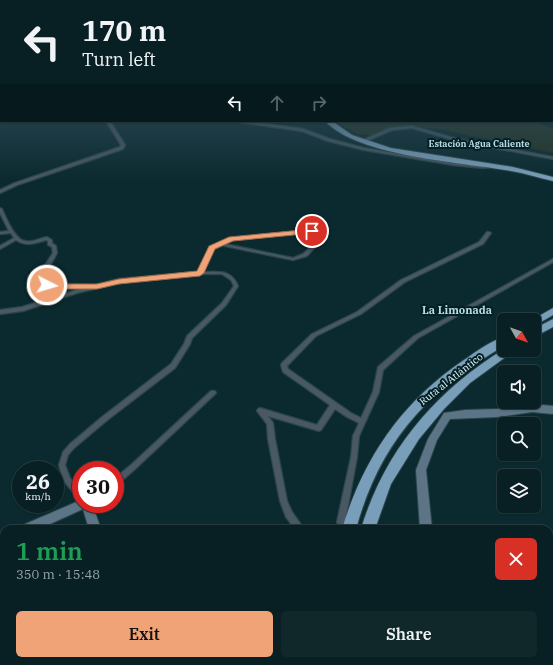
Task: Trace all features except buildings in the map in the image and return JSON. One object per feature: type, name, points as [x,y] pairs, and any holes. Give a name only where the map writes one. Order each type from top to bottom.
[{"type":"highway","points":[[329,122],[342,132],[390,150],[494,166],[532,173],[553,179]]},
{"type":"highway","points":[[364,141],[393,149],[513,165],[553,175]]},
{"type":"highway","points":[[541,319],[553,311]]},
{"type":"highway","points":[[541,330],[553,322]]},
{"type":"highway","name":"Ruta al Atlántico","points":[[350,525],[362,493],[380,454],[414,408],[467,364],[497,345]]},
{"type":"highway","name":"Ruta al Atlántico","points":[[369,525],[386,480],[401,456],[432,416],[451,394],[473,375],[500,357]]},
{"type":"street","points":[[0,192],[16,184],[122,148],[123,145],[109,122]]},
{"type":"street","points":[[245,122],[303,130],[329,140],[364,149],[483,167],[494,166]]},
{"type":"street","points":[[364,141],[392,129],[412,127],[457,140],[553,158]]},
{"type":"street","points":[[0,209],[16,238],[22,242],[33,242],[47,238],[50,241],[50,244],[54,246],[55,252],[46,264],[45,274],[47,285],[60,287],[97,286]]},
{"type":"street","points":[[200,273],[212,248],[232,239],[312,231],[316,244],[305,255],[293,259],[225,246]]},
{"type":"street","points":[[0,233],[12,232]]},
{"type":"street","points":[[363,422],[334,405],[285,370],[284,365],[314,335],[358,313],[403,281],[481,243],[489,233]]},
{"type":"street","points":[[0,248],[16,238]]},
{"type":"street","points":[[342,525],[341,522],[354,457],[356,436],[376,392],[380,369],[416,337],[553,260]]},
{"type":"street","points":[[0,312],[23,309],[75,292],[119,281],[200,273],[223,273],[233,279],[236,286],[224,304],[189,337],[188,344],[173,366],[104,419],[72,446],[65,454],[62,465],[67,480],[72,486]]},
{"type":"street","points":[[124,474],[213,393]]},
{"type":"street","points":[[296,525],[290,518],[283,503],[279,487],[270,423],[260,411],[320,428],[334,405]]},
{"type":"street","points":[[426,525],[421,470],[433,439],[447,416],[497,413],[532,408],[553,410]]},
{"type":"street","points":[[36,525],[72,510]]},
{"type":"street","points":[[89,513],[93,525]]},
{"type":"green space","points":[[335,122],[536,122],[553,129],[553,153],[444,130],[411,126],[396,126],[373,136],[358,134]]},
{"type":"district","name":"Estación Agua Caliente","points":[[479,143]]},
{"type":"district","name":"La Limonada","points":[[457,310]]},
{"type":"route","points":[[47,285],[60,287],[97,286],[119,281],[200,273],[212,248],[232,239],[312,231]]}]
